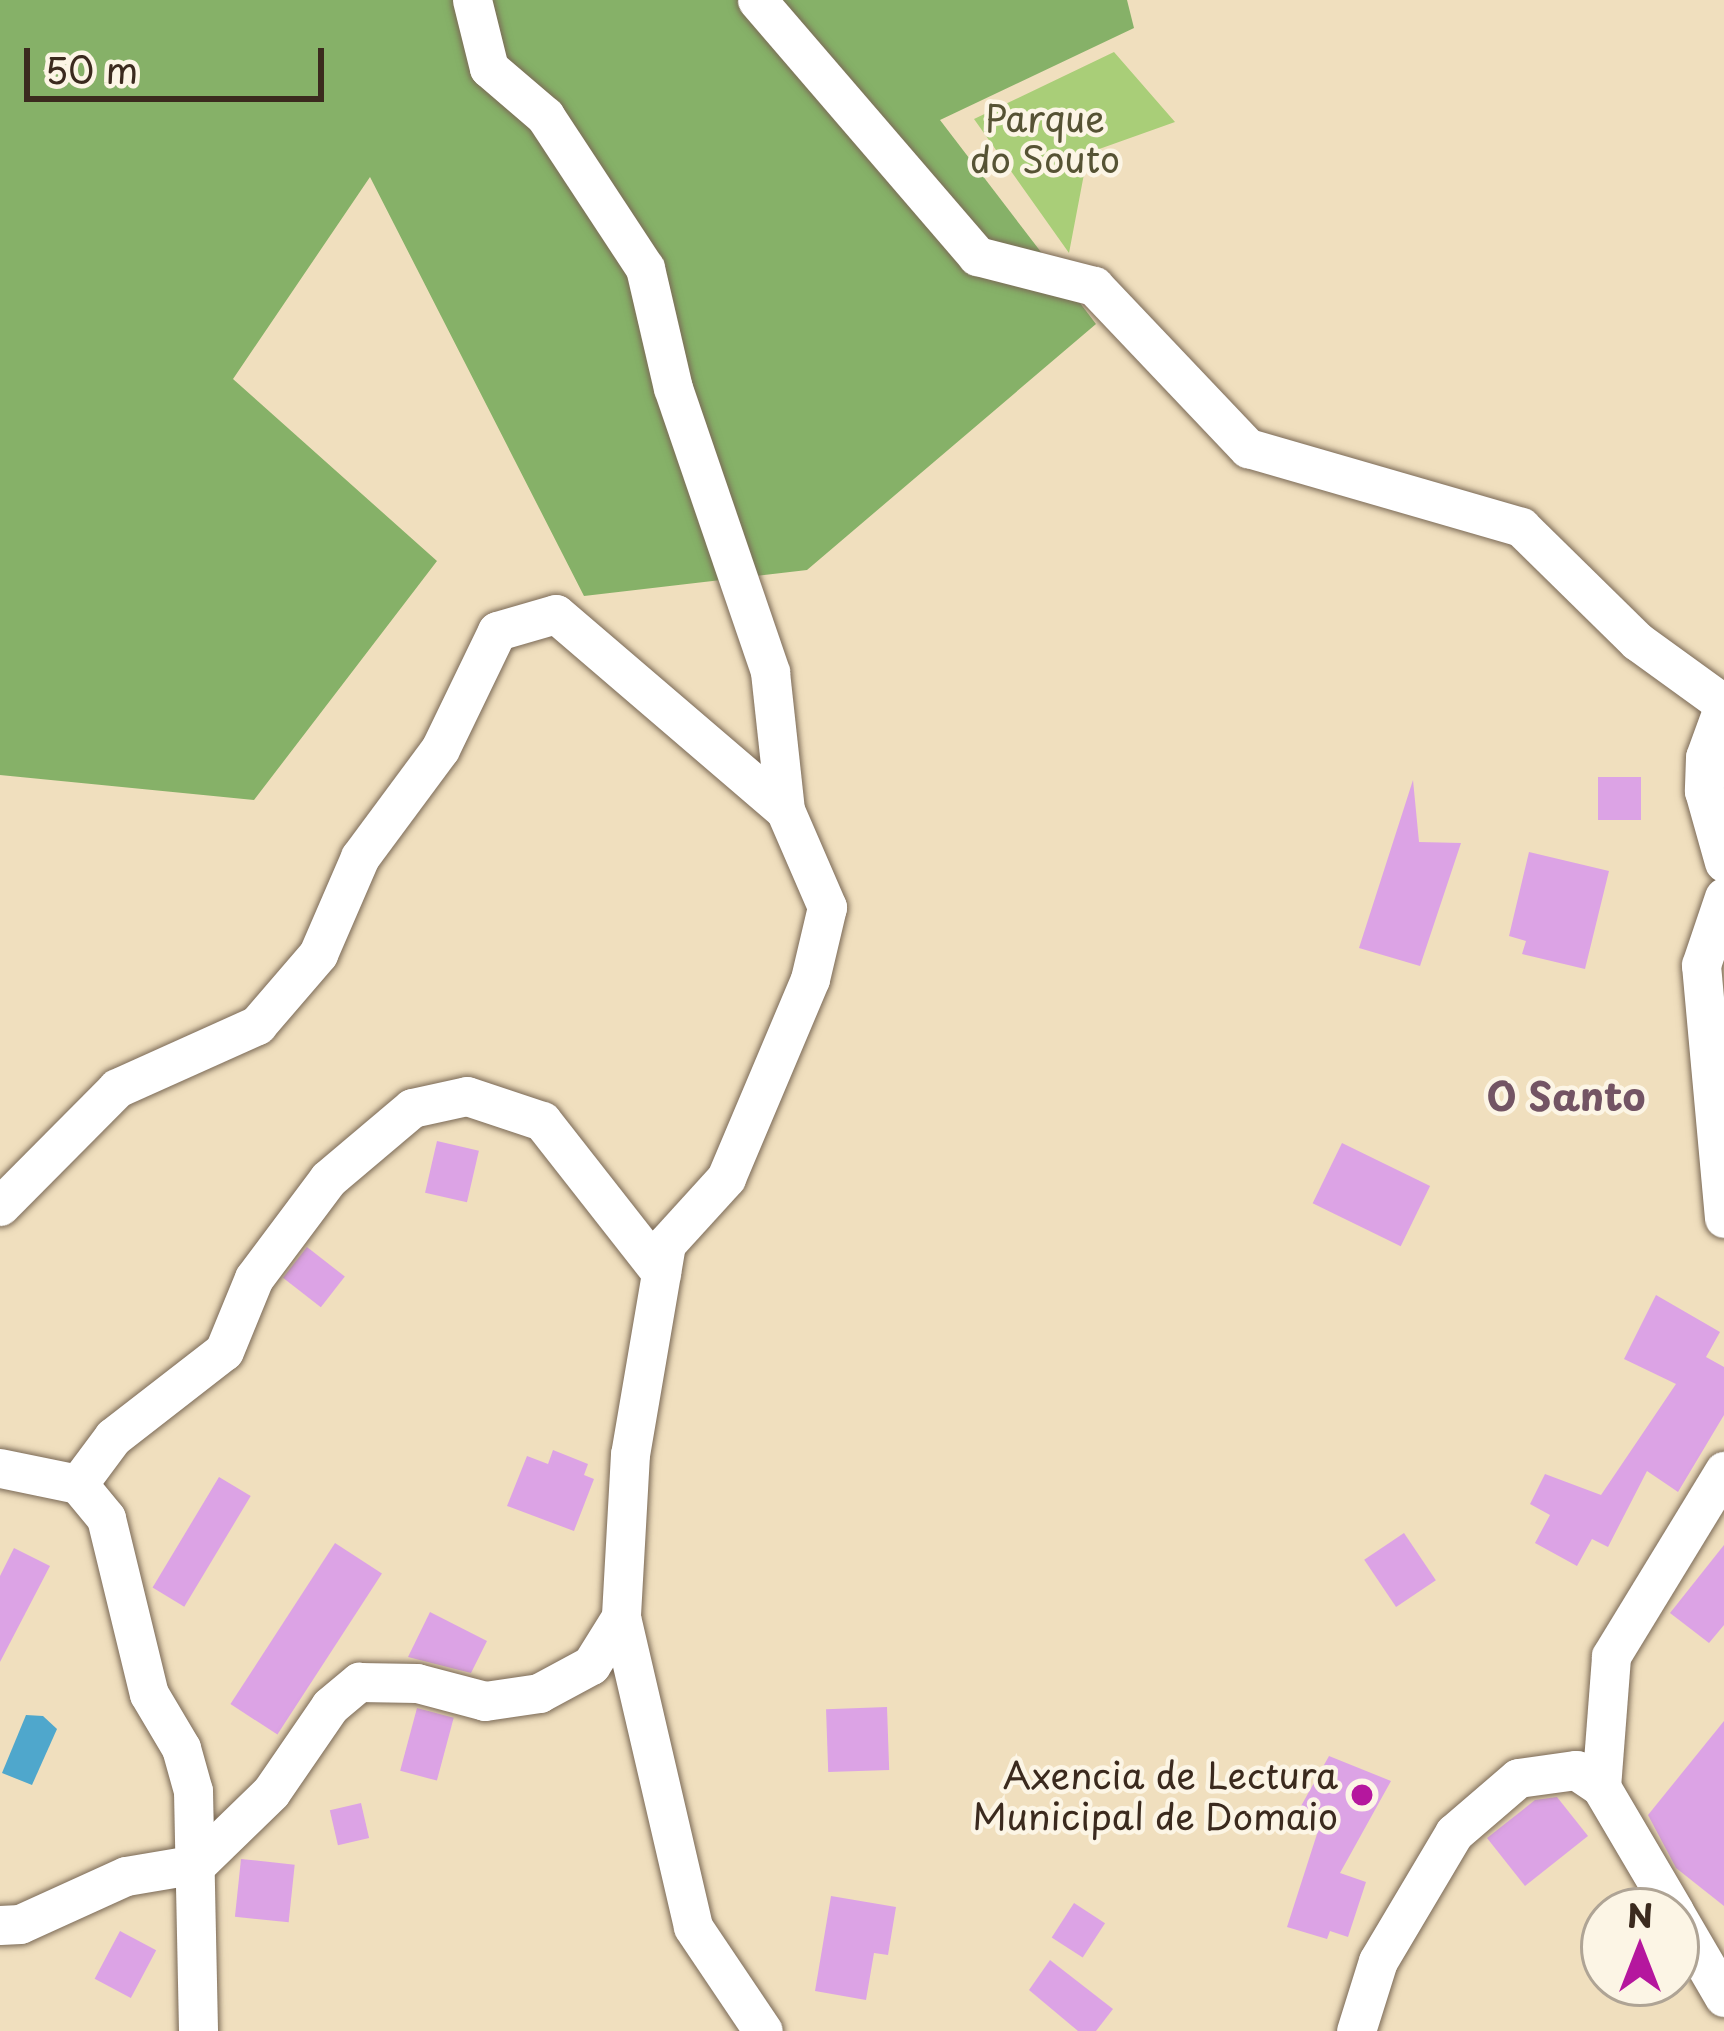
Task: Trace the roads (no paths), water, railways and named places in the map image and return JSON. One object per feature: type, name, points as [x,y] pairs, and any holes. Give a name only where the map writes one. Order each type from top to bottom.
[{"type":"street","points":[[472,0],[489,68],[545,116],[645,268],[673,388],[770,672],[784,810],[827,907],[810,979],[725,1178],[666,1244],[629,1454],[621,1617],[692,1927],[763,2031]]},
{"type":"street","points":[[757,0],[977,256],[1094,286],[1248,448],[1521,527],[1636,640],[1724,704],[1705,757],[1704,790],[1724,862]]},
{"type":"street","points":[[0,1206],[117,1088],[257,1025],[318,954],[360,857],[440,749],[497,631],[556,614],[784,810]]},
{"type":"street","points":[[1724,897],[1701,965],[1724,1218]]},
{"type":"street","points":[[78,1484],[113,1436],[224,1351],[254,1278],[328,1179],[412,1108],[467,1096],[542,1121],[661,1273]]},
{"type":"street","points":[[0,1468],[78,1484],[106,1518],[149,1694],[182,1748],[196,1864],[198,2031]]},
{"type":"street","points":[[1601,1787],[1611,1656],[1724,1471]]},
{"type":"street","points":[[0,1925],[20,1924],[126,1876],[196,1864],[271,1792],[330,1706],[359,1682],[417,1683],[485,1701],[539,1693],[591,1665],[621,1617]]},
{"type":"street","points":[[1356,2031],[1378,1961],[1454,1833],[1493,1795],[1533,1773],[1576,1770],[1601,1787],[1660,1887]]},
{"type":"street","points":[[1700,1956],[1724,1997]]},
{"type":"water","points":[[26,1715],[43,1716],[57,1729],[32,1785],[2,1773]]},
{"type":"place","name":"Axencia de Lectura Municipal de Domaio","points":[[1362,1795]]},
{"type":"district","name":"O Santo","points":[[1566,1095]]},
{"type":"park label","name":"Parque do Souto","points":[[1045,138]]}]
